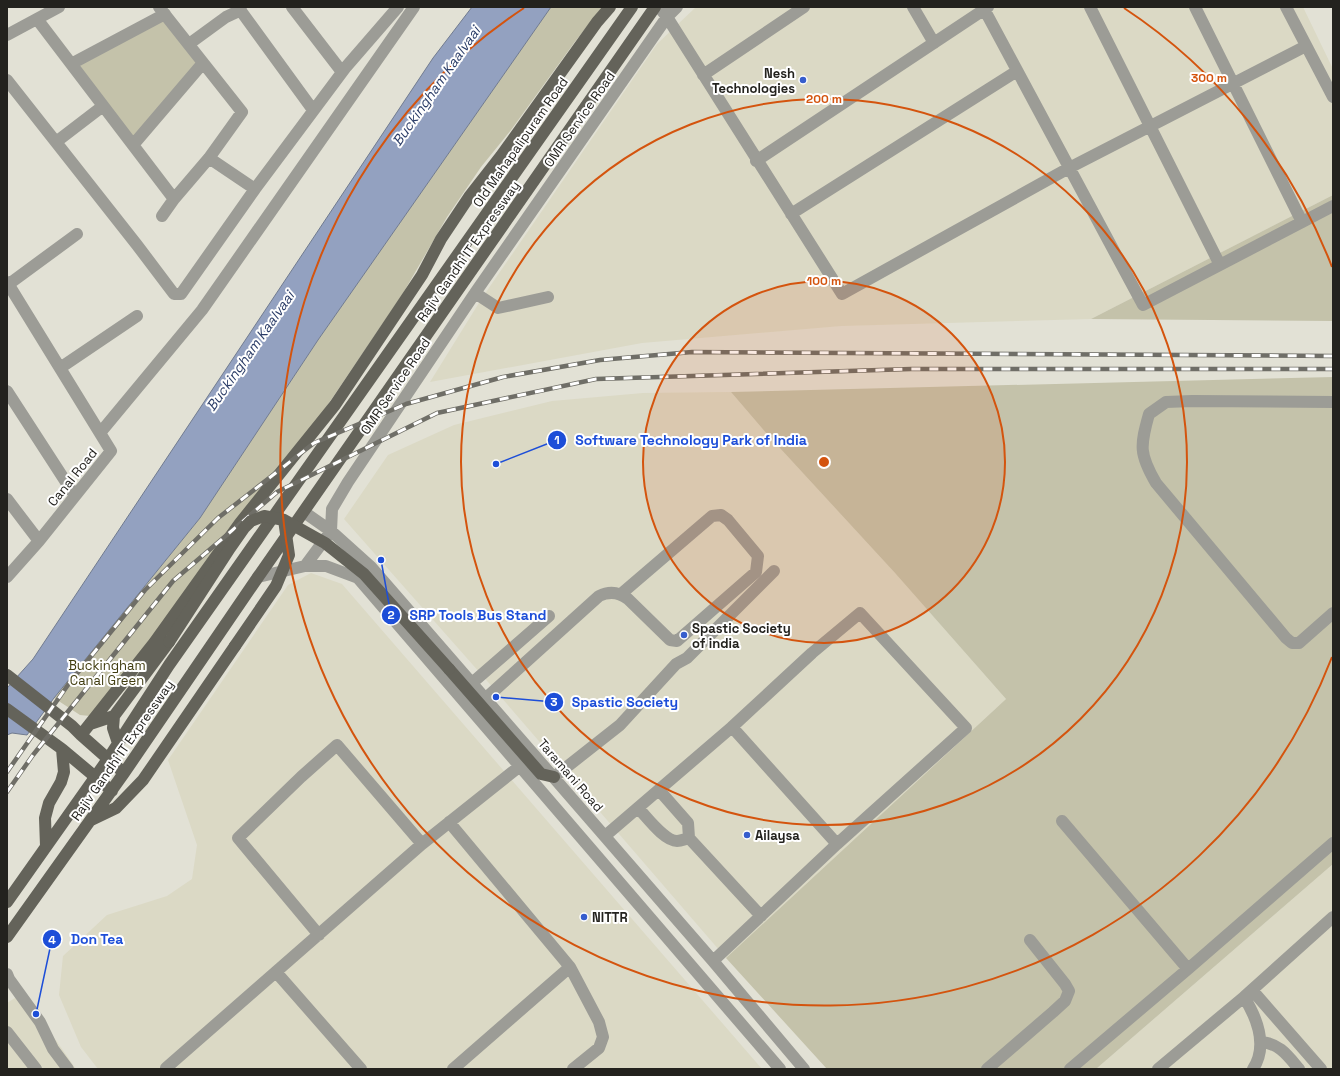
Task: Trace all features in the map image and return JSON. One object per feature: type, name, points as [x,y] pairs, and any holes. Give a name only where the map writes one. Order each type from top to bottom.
[{"type":"main road","points":[[80,735],[154,642],[240,523],[335,405],[422,275],[441,239],[469,197],[501,156],[597,22],[610,7]]},
{"type":"main road","name":"Old Mahapalipuram Road","points":[[118,743],[170,665],[632,7]]},
{"type":"main road","name":"Rajiv Gandhi IT Expressway","points":[[7,937],[112,791],[258,577],[655,7]]},
{"type":"main road","points":[[474,232],[491,243]]},
{"type":"main road","points":[[450,265],[467,277]]},
{"type":"main road","points":[[422,275],[431,294]]},
{"type":"main road","points":[[95,777],[118,743],[113,728],[114,716],[169,642],[244,528],[251,521],[264,516],[284,520],[325,543],[364,574],[541,774],[554,777]]},
{"type":"main road","points":[[90,820],[116,808],[143,780],[276,586],[289,555],[284,520]]},
{"type":"main road","points":[[8,676],[72,726],[80,735],[124,773]]},
{"type":"main road","points":[[7,709],[62,749],[112,791]]},
{"type":"main road","points":[[90,724],[114,716]]},
{"type":"main road","points":[[46,846],[45,818],[49,803],[61,782],[64,772],[62,749]]},
{"type":"main road","name":"Rajiv Gandhi IT Expressway","points":[[7,902],[95,777]]},
{"type":"street","points":[[7,35],[59,7]]},
{"type":"street","points":[[292,7],[342,72]]},
{"type":"street","points":[[100,432],[202,310],[414,7]]},
{"type":"street","points":[[658,7],[667,17],[756,161],[842,294],[1069,168],[1306,46]]},
{"type":"street","name":"OMR Service Road","points":[[331,531],[332,509],[348,482],[475,293],[667,17],[677,7]]},
{"type":"street","points":[[703,75],[804,7]]},
{"type":"street","points":[[913,7],[934,43]]},
{"type":"street","points":[[1090,7],[1220,265]]},
{"type":"street","points":[[1195,7],[1302,222]]},
{"type":"street","points":[[1286,7],[1333,97]]},
{"type":"street","points":[[7,80],[174,294],[181,294],[313,110],[342,72],[397,8]]},
{"type":"street","points":[[756,161],[985,8],[1142,305],[1333,206]]},
{"type":"street","points":[[189,44],[239,9],[313,110]]},
{"type":"street","points":[[71,64],[162,11],[242,112],[209,158],[174,199],[162,216]]},
{"type":"street","points":[[37,20],[174,199]]},
{"type":"street","points":[[132,145],[203,63]]},
{"type":"street","points":[[791,214],[1017,71]]},
{"type":"street","points":[[56,142],[102,106]]},
{"type":"street","points":[[209,158],[255,189]]},
{"type":"street","name":"Canal Road","points":[[7,577],[39,541],[111,451],[8,283],[77,234]]},
{"type":"street","points":[[475,293],[498,308],[548,297]]},
{"type":"street","points":[[60,368],[137,316]]},
{"type":"street","points":[[7,391],[75,496]]},
{"type":"street","points":[[1333,402],[1166,402],[1149,414],[1142,439],[1143,455],[1147,469],[1156,483],[1286,638],[1292,643],[1299,643],[1333,613]]},
{"type":"street","points":[[7,499],[39,541]]},
{"type":"street","name":"Taramani Road","points":[[304,512],[331,531],[371,567],[713,961],[804,1069]]},
{"type":"street","points":[[486,698],[599,596],[606,593],[621,594],[670,640],[677,641],[756,572],[758,556],[728,520],[721,515],[712,516],[621,594]]},
{"type":"street","points":[[304,566],[331,531]]},
{"type":"street","points":[[258,577],[304,566],[326,566],[358,578],[780,1069]]},
{"type":"street","points":[[554,777],[620,725],[676,664],[687,658],[774,572]]},
{"type":"street","points":[[605,836],[732,727],[812,653],[860,613],[966,728],[837,844],[713,961]]},
{"type":"street","points":[[472,683],[549,616]]},
{"type":"street","points":[[732,727],[837,844]]},
{"type":"street","points":[[319,934],[238,838],[301,777],[337,745],[422,844]]},
{"type":"street","points":[[166,1068],[422,844],[520,766]]},
{"type":"street","points":[[659,790],[688,823],[689,838],[761,916]]},
{"type":"street","points":[[638,808],[663,835],[671,841],[678,842],[689,838]]},
{"type":"street","points":[[1062,821],[1188,969]]},
{"type":"street","points":[[449,822],[570,967],[600,1022],[603,1037],[599,1048],[573,1069]]},
{"type":"street","points":[[1070,1069],[1333,843]]},
{"type":"street","points":[[1158,1069],[1248,994],[1333,917]]},
{"type":"street","points":[[987,1069],[1065,1001],[1069,991],[1030,940]]},
{"type":"street","points":[[452,1069],[570,967]]},
{"type":"street","points":[[276,972],[361,1069]]},
{"type":"street","points":[[7,974],[40,1022],[53,1049],[68,1069]]},
{"type":"street","points":[[1248,994],[1250,1008],[1256,1022],[1261,1042],[1253,1069]]},
{"type":"street","points":[[1248,994],[1321,1069]]},
{"type":"street","points":[[7,1032],[36,1069]]},
{"type":"street","points":[[1261,1042],[1270,1042],[1282,1050],[1299,1069]]},
{"type":"shaded area","points":[[696,7],[1303,7],[1333,69],[1333,195],[1091,319],[841,326],[642,343],[430,382],[482,298],[657,44]]},
{"type":"shaded area","points":[[731,392],[767,434],[895,573],[1006,699],[726,958],[488,682],[344,519],[388,455],[454,425],[552,401],[643,393]]},
{"type":"shaded area","points":[[311,573],[342,584],[762,1069],[98,1069],[81,1047],[59,995],[63,956],[107,915],[167,896],[192,879],[197,845],[168,760],[288,585]]},
{"type":"shaded area","points":[[1333,864],[1333,1069],[1096,1069]]},
{"type":"shaded area","points":[[23,993],[76,1069],[7,1069],[7,1003]]},
{"type":"green space","name":"Buckingham Canal Green","points":[[551,7],[602,7],[511,130],[481,167],[447,217],[402,295],[310,431],[154,650],[125,690],[90,716],[80,715],[54,698],[200,518],[318,340]]},
{"type":"green space","points":[[163,20],[197,63],[132,139],[77,67]]},
{"type":"green space","points":[[1333,195],[1333,321],[1091,319]]},
{"type":"green space","points":[[1333,377],[1333,864],[1096,1069],[827,1069],[726,958],[1006,699],[895,573],[767,434],[731,392]]},
{"type":"water","name":"Buckingham Kaalvaai","points":[[472,7],[551,7],[318,340],[200,518],[54,698],[27,735],[12,733],[7,735],[7,688],[33,659],[433,58]]},
{"type":"railway","points":[[7,772],[70,682],[145,590],[218,518],[314,443],[406,404],[503,377],[600,360],[692,352],[1333,356]]},
{"type":"railway","points":[[7,792],[33,755],[173,581],[277,492],[437,413],[596,379],[911,369],[1333,369]]},
{"type":"place","name":"Nesh Technologies","points":[[803,80]]},
{"type":"place","name":"Software Technology Park of India","points":[[496,464]]},
{"type":"place","name":"SRP Tools Bus Stand","points":[[381,560]]},
{"type":"place","name":"Spastic Society of india","points":[[684,635]]},
{"type":"place","name":"Spastic Society","points":[[496,697]]},
{"type":"place","name":"Ailaysa","points":[[747,835]]},
{"type":"place","name":"NITTR","points":[[584,917]]},
{"type":"place","name":"Don Tea","points":[[36,1014]]}]
